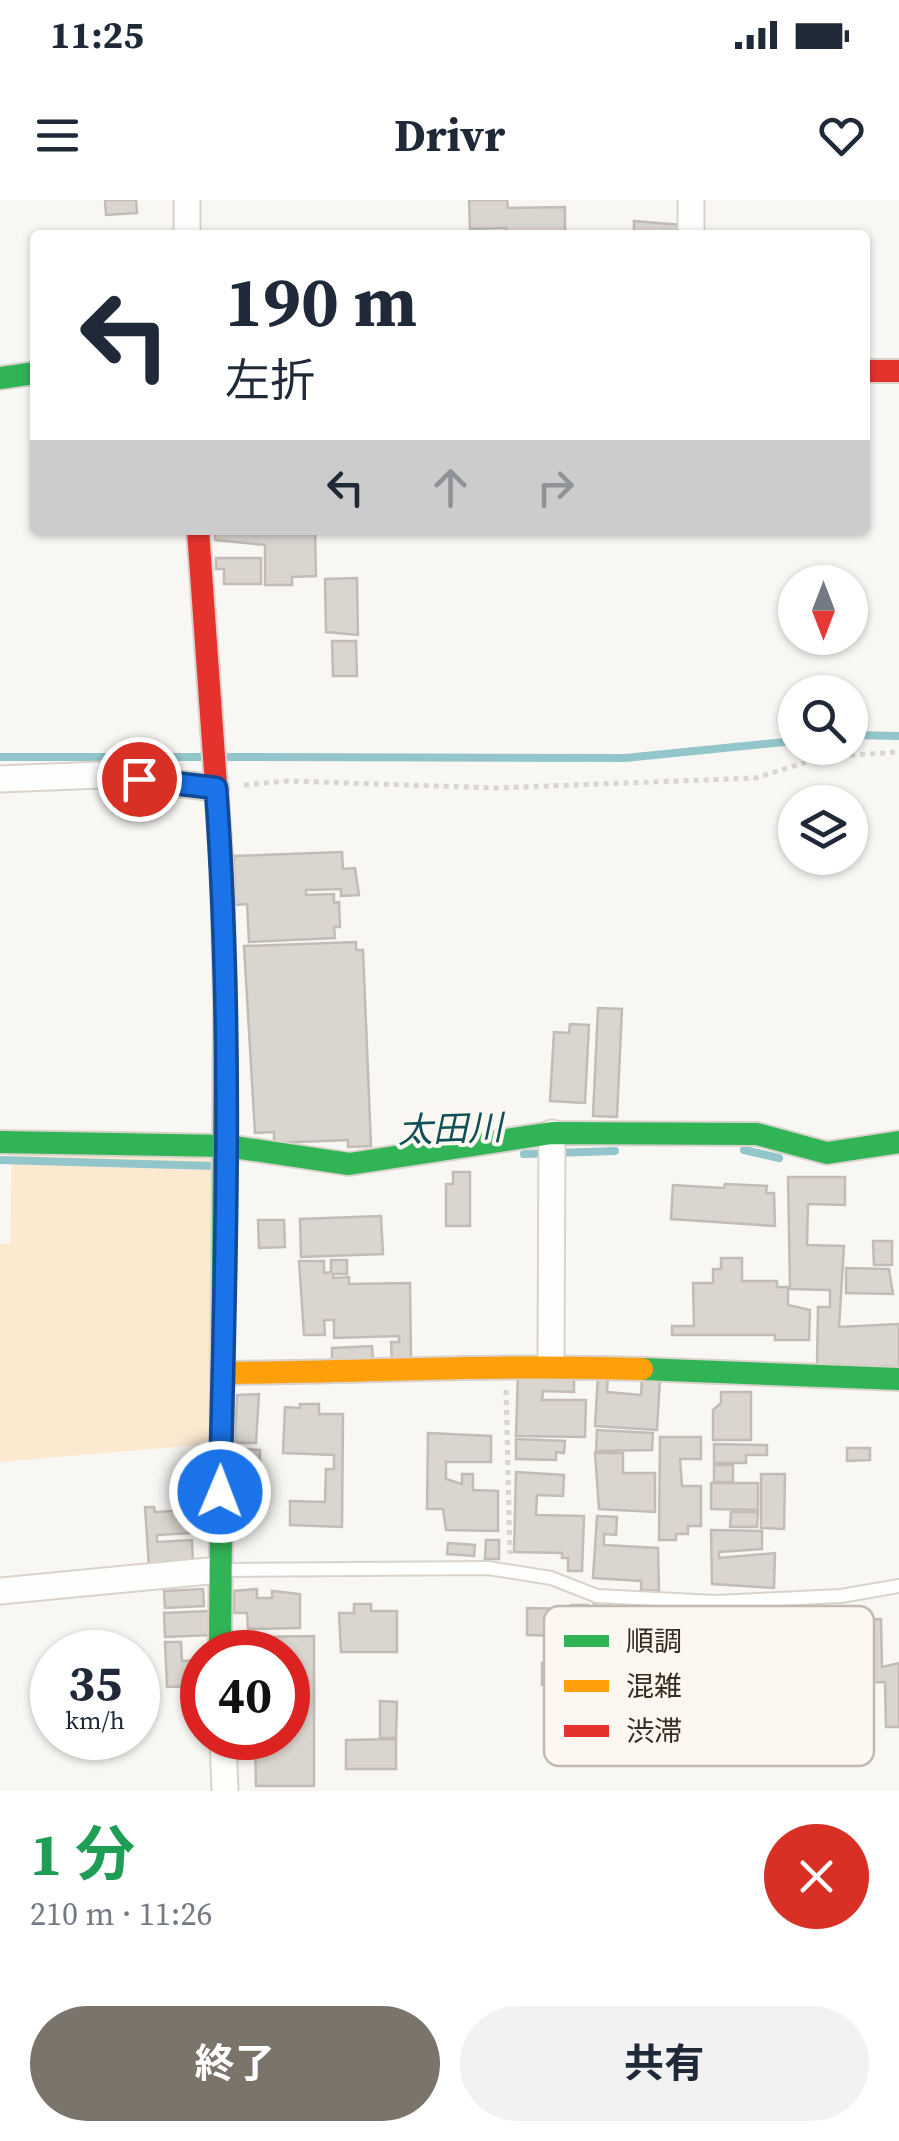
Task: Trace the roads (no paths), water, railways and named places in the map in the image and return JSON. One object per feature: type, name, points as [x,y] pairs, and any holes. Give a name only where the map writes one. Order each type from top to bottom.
[{"type":"street","points":[[187,200],[187,230]]},
{"type":"street","points":[[691,200],[691,230]]},
{"type":"street","points":[[870,371],[899,371]]},
{"type":"street","points":[[0,378],[30,374]]},
{"type":"street","points":[[198,535],[223,891],[228,1146],[219,1630]]},
{"type":"street","points":[[0,779],[100,775],[216,788]]},
{"type":"street","points":[[551,1365],[552,1133]]},
{"type":"street","points":[[0,1142],[228,1146],[349,1164],[552,1133],[757,1134],[827,1153],[899,1142]]},
{"type":"street","points":[[223,1373],[444,1372],[506,1364],[899,1379]]},
{"type":"street","points":[[0,1592],[218,1570]]},
{"type":"street","points":[[224,1760],[225,1791]]},
{"type":"lane","points":[[218,1570],[510,1572],[551,1578],[596,1596],[716,1602],[840,1596],[899,1586]]},
{"type":"waterway","points":[[868,735],[899,736]]},
{"type":"waterway","points":[[224,757],[625,758],[778,743]]},
{"type":"waterway","points":[[0,757],[205,757]]},
{"type":"waterway","name":"太田川","points":[[744,1150],[779,1158]]},
{"type":"waterway","name":"太田川","points":[[524,1154],[615,1151]]},
{"type":"waterway","name":"太田川","points":[[0,1160],[215,1166]]}]
